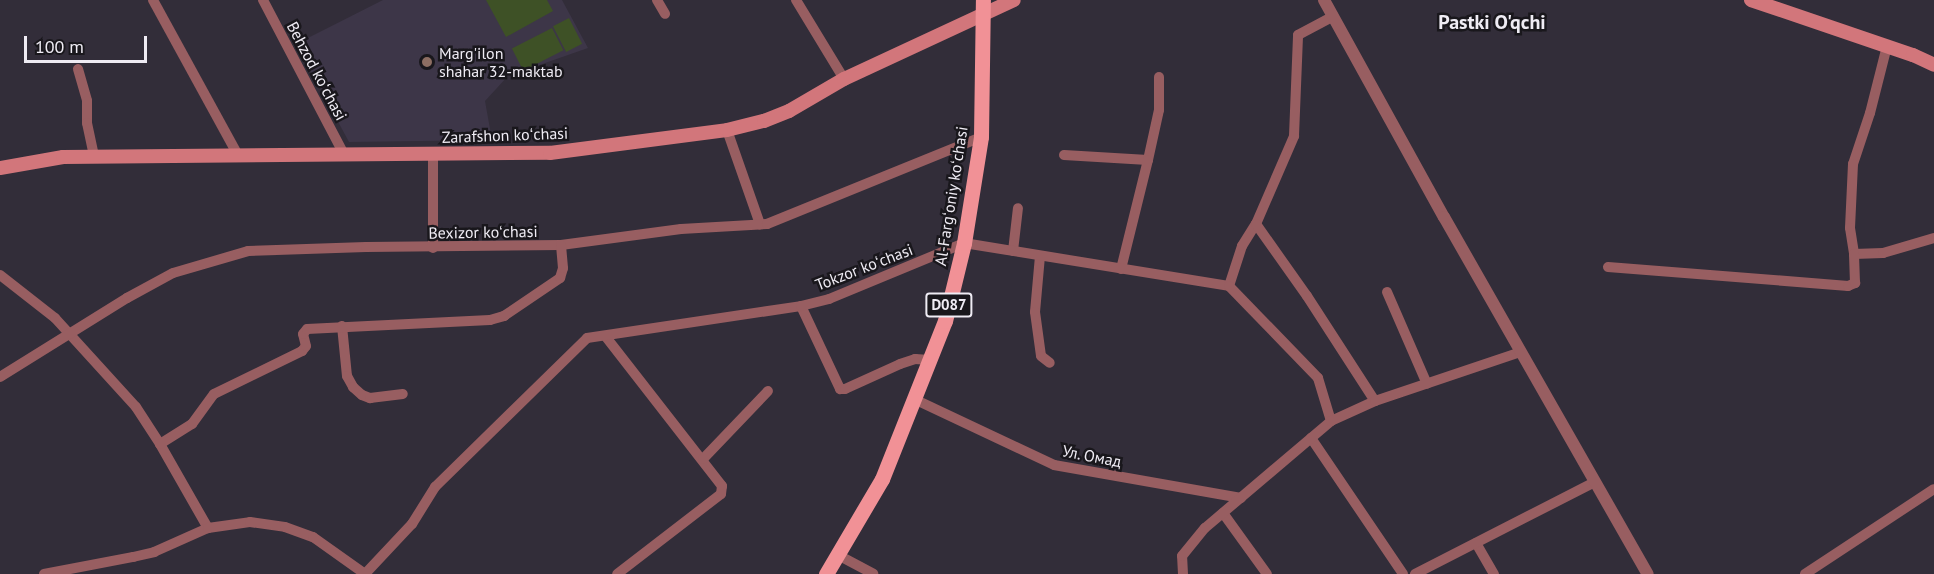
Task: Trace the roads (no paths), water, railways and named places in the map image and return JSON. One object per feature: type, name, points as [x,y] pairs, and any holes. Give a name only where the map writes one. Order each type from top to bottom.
[{"type":"main road","name":"Zarafshon koʻchasi","points":[[0,168],[63,157],[550,153],[727,130],[764,121],[789,111],[844,79],[983,6],[1014,0]]},
{"type":"main road","points":[[1751,0],[1887,46],[1934,65]]},
{"type":"main road","name":"Al-Fargʻoniy koʻchasi","points":[[826,574],[882,479],[945,321],[964,243],[981,137],[983,6]]},
{"type":"street","points":[[153,0],[238,155]]},
{"type":"street","name":"Behzod koʻchasi","points":[[263,0],[345,156]]},
{"type":"street","points":[[657,0],[665,14]]},
{"type":"street","points":[[796,0],[844,79]]},
{"type":"street","points":[[1324,0],[1648,574]]},
{"type":"street","points":[[1229,286],[1242,246],[1256,224],[1294,136],[1298,35],[1333,16]]},
{"type":"street","points":[[1608,267],[1848,286],[1855,283],[1850,228],[1853,164],[1870,113],[1887,46]]},
{"type":"street","points":[[78,69],[87,101],[87,123],[94,157]]},
{"type":"street","points":[[1121,269],[1159,110],[1158,77]]},
{"type":"street","points":[[727,130],[760,224]]},
{"type":"street","name":"Bexizor koʻchasi","points":[[0,377],[69,333],[173,273],[248,251],[561,245],[681,229],[760,224],[789,216],[981,137]]},
{"type":"street","points":[[433,154],[433,248]]},
{"type":"street","points":[[1064,155],[1148,160]]},
{"type":"street","points":[[1013,251],[1018,207]]},
{"type":"street","points":[[1256,224],[1307,296],[1375,401]]},
{"type":"street","points":[[1854,254],[1883,253],[1934,238]]},
{"type":"street","points":[[964,243],[1229,286],[1318,378],[1331,421]]},
{"type":"street","name":"Tokzor koʻchasi","points":[[365,574],[412,524],[435,487],[580,342],[587,338],[606,337],[801,306],[829,299],[964,243]]},
{"type":"street","points":[[160,444],[192,424],[214,394],[305,349],[303,334],[307,329],[490,320],[504,316],[560,278],[563,268],[561,245]]},
{"type":"street","points":[[1040,256],[1035,312],[1041,356],[1050,363]]},
{"type":"street","points":[[3,280],[69,333],[136,407],[208,528]]},
{"type":"street","points":[[1387,292],[1427,384]]},
{"type":"street","points":[[801,306],[840,389],[845,389],[900,364],[915,360],[930,360]]},
{"type":"street","points":[[342,326],[346,376],[353,387],[362,395],[370,398],[403,394]]},
{"type":"street","points":[[606,337],[658,406],[704,459],[722,486],[721,494],[617,574]]},
{"type":"street","points":[[1183,574],[1182,556],[1205,528],[1331,421],[1375,401],[1521,352]]},
{"type":"street","points":[[704,459],[768,391]]},
{"type":"street","name":"Ул. Омад","points":[[914,399],[1054,465],[1241,498]]},
{"type":"street","points":[[1311,438],[1403,574]]},
{"type":"street","points":[[1415,574],[1595,482]]},
{"type":"street","points":[[1805,574],[1934,489]]},
{"type":"street","points":[[1223,513],[1267,574]]},
{"type":"street","points":[[44,574],[154,552],[208,528],[250,522],[300,531],[329,546],[365,574]]},
{"type":"street","points":[[1476,543],[1494,574]]},
{"type":"street","points":[[838,555],[873,574]]},
{"type":"place","name":"Marg'ilon shahar 32-maktab","points":[[427,62]]},
{"type":"district","name":"Pastki O'qchi","points":[[1492,22]]}]
